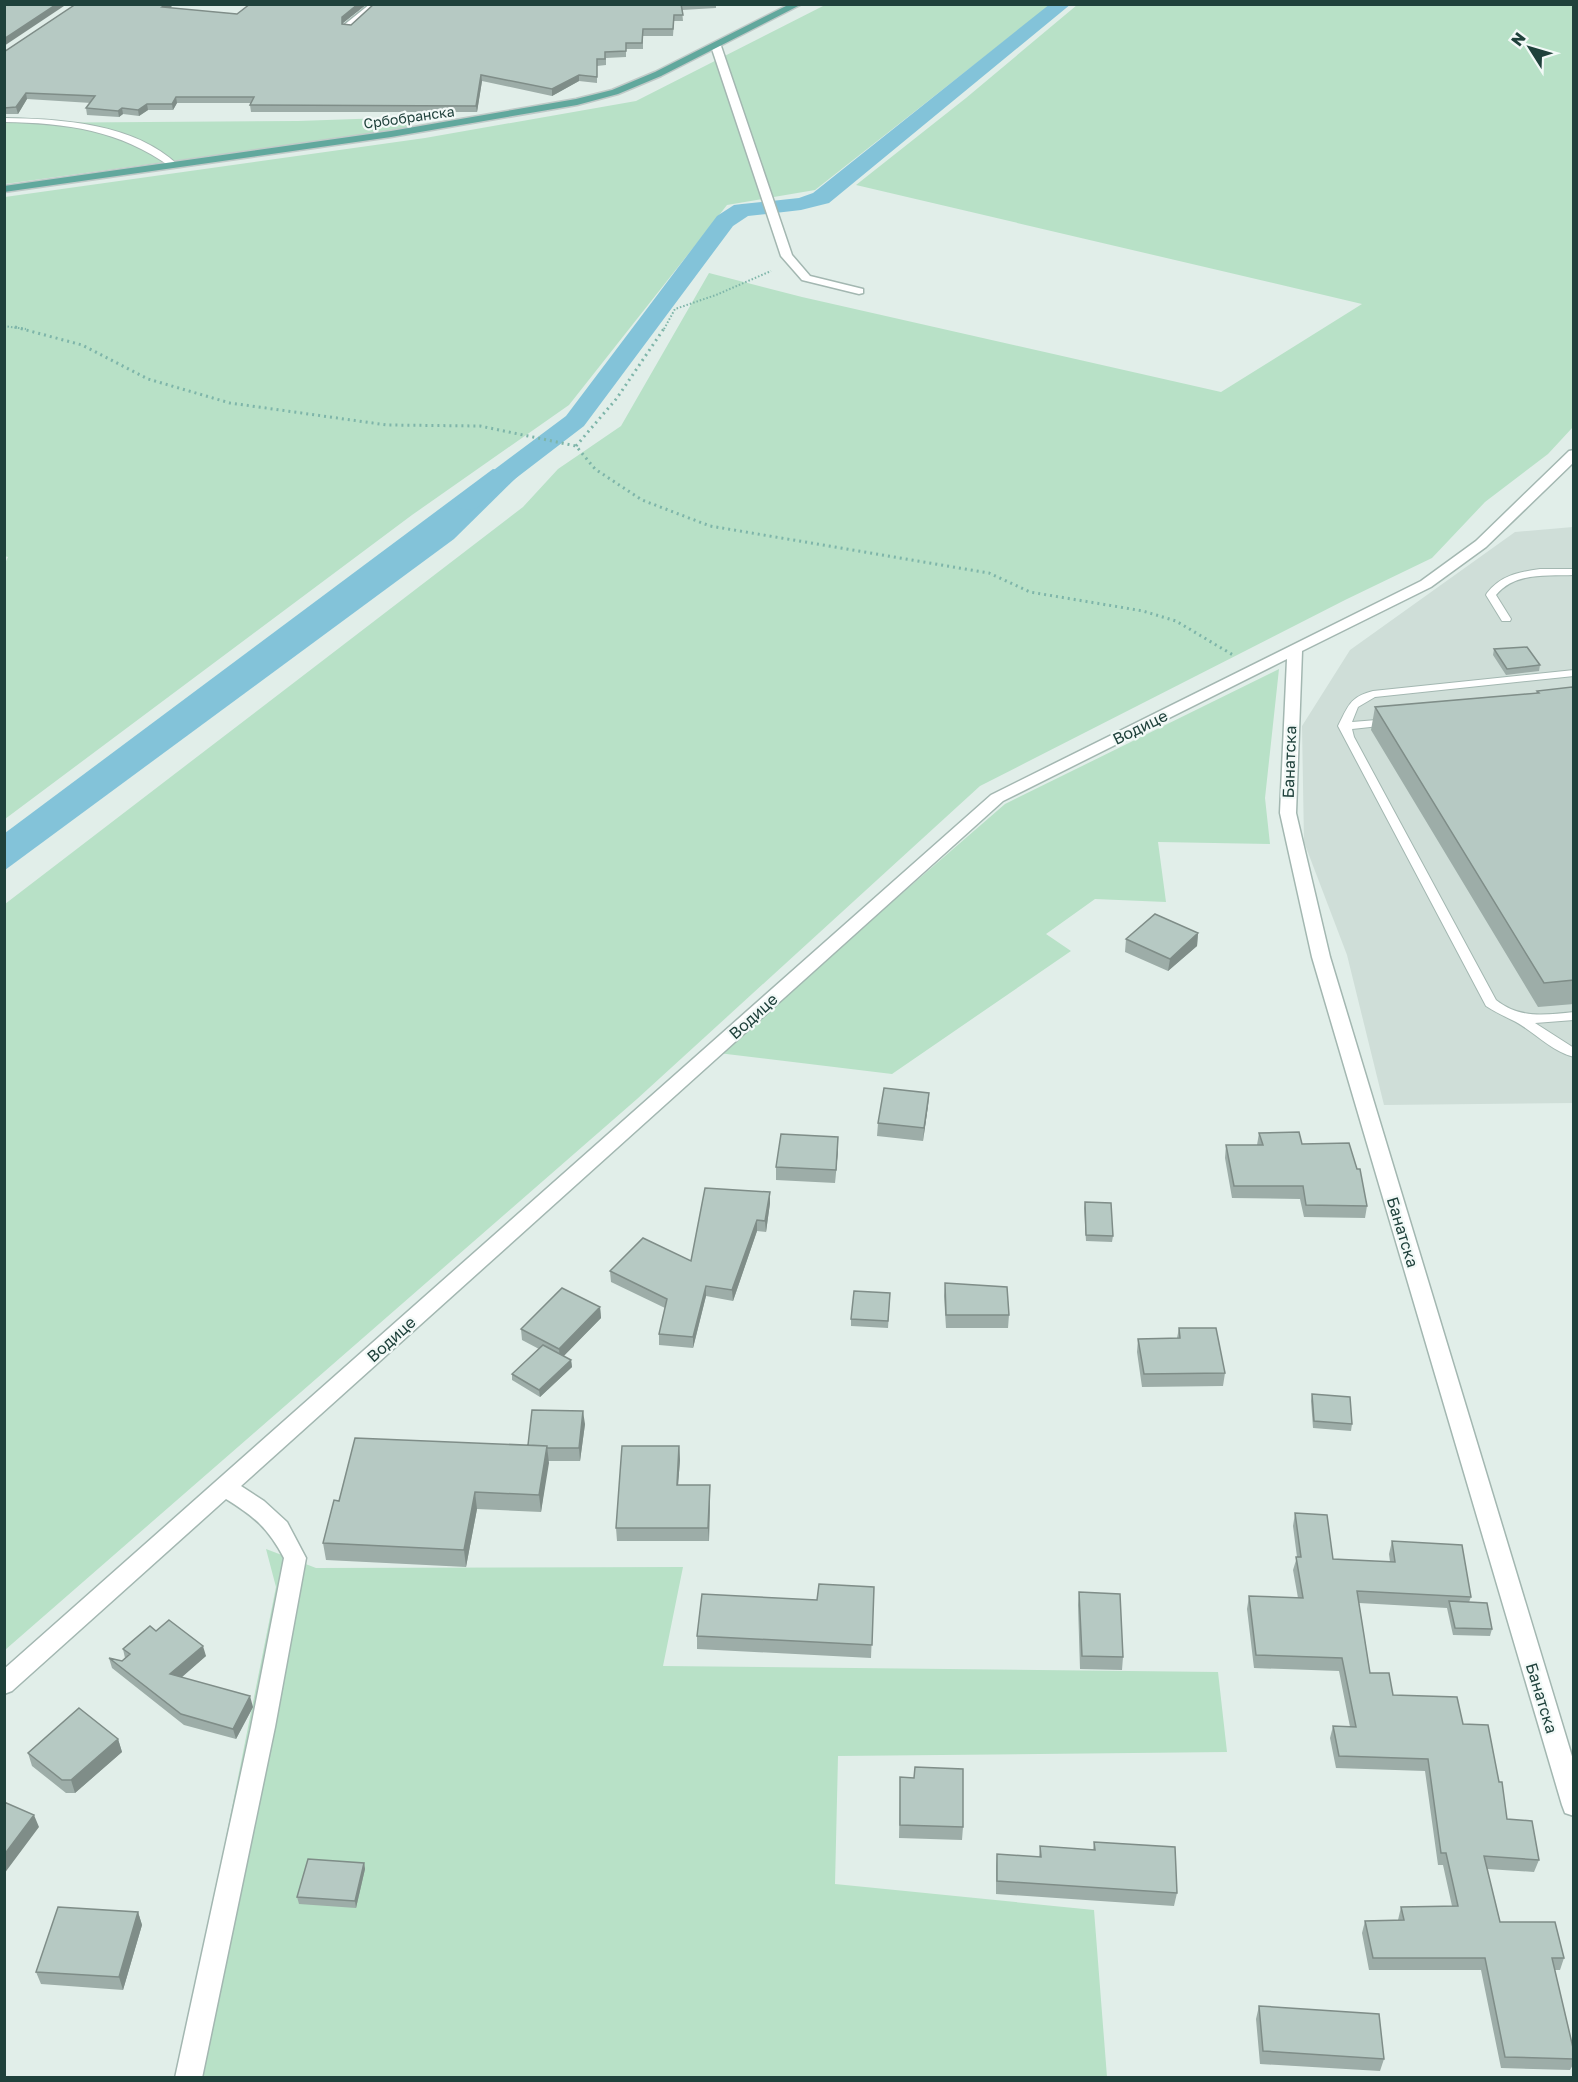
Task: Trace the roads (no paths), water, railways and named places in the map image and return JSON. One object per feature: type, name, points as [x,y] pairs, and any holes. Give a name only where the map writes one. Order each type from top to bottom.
[{"type":"main road","name":"Србобранска","points":[[4,189],[500,117],[577,102],[615,92],[658,74],[798,4]]},
{"type":"street","points":[[346,27],[376,4]]},
{"type":"street","points":[[716,46],[787,256],[806,278],[859,291]]},
{"type":"street","name":"Водице","points":[[4,1684],[997,798],[1426,584],[1481,544],[1574,453]]},
{"type":"street","name":"Банатска","points":[[1295,650],[1288,813],[1319,946],[1574,1805]]},
{"type":"street","points":[[188,2078],[296,1558],[279,1528],[256,1507],[225,1487]]},
{"type":"lane","points":[[4,120],[52,122],[111,133],[146,147],[174,165]]},
{"type":"lane","points":[[1506,619],[1491,595],[1500,583],[1513,576],[1574,572]]},
{"type":"lane","points":[[1574,673],[1373,694],[1355,703],[1346,716],[1344,726],[1491,1003],[1498,1010],[1530,1020],[1574,1016]]},
{"type":"lane","points":[[1344,726],[1402,721]]},
{"type":"lane","points":[[1519,1018],[1564,1049],[1574,1053]]},
{"type":"water","points":[[493,469],[519,475],[454,539],[5,870],[5,833]]},
{"type":"waterway","points":[[468,502],[575,421],[725,221],[742,210],[801,204],[821,198],[1062,4]]}]
